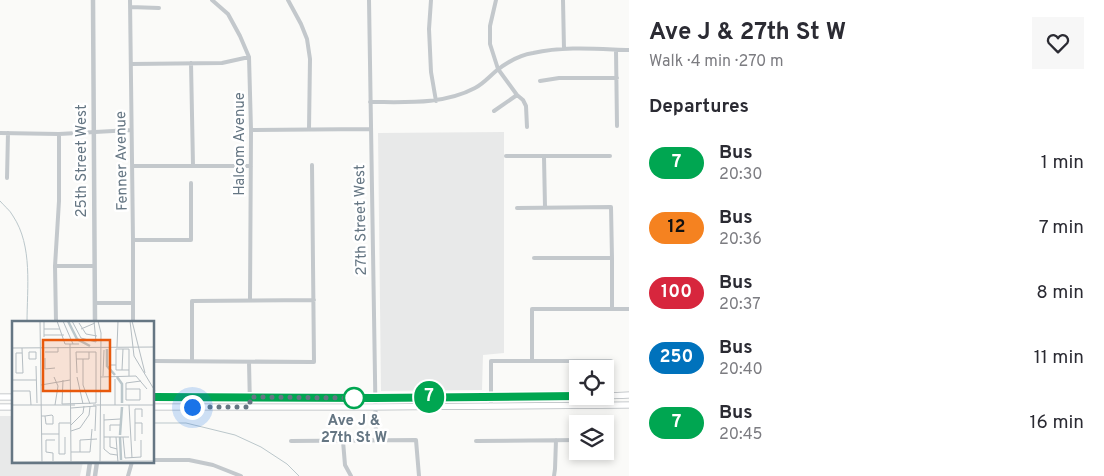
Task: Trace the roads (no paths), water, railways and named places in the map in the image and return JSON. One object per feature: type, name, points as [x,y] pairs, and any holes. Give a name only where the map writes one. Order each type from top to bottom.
[{"type":"main road","points":[[614,396],[629,395]]},
{"type":"main road","points":[[155,397],[569,396]]},
{"type":"main road","points":[[155,407],[629,405]]},
{"type":"street","name":"25th Street West","points":[[93,0],[95,321]]},
{"type":"street","name":"Fenner Avenue","points":[[130,0],[133,240],[132,321]]},
{"type":"street","name":"Halcom Avenue","points":[[212,0],[228,14],[249,57],[251,130],[250,300]]},
{"type":"street","points":[[288,0],[307,39],[310,59],[310,129]]},
{"type":"street","name":"27th Street West","points":[[369,0],[376,440]]},
{"type":"street","points":[[431,0],[429,29],[431,72],[436,101]]},
{"type":"street","points":[[496,0],[490,26],[490,44],[498,69],[526,106],[527,127]]},
{"type":"street","points":[[563,0],[564,48]]},
{"type":"street","points":[[130,7],[159,8]]},
{"type":"street","points":[[370,102],[436,101],[451,98],[476,88],[498,69],[532,53],[564,48],[629,50]]},
{"type":"street","points":[[616,50],[617,126]]},
{"type":"street","points":[[131,64],[222,63],[249,57]]},
{"type":"street","points":[[191,63],[193,166]]},
{"type":"street","points":[[540,81],[559,78],[616,78]]},
{"type":"street","points":[[494,111],[517,94]]},
{"type":"street","points":[[251,130],[370,129]]},
{"type":"street","points":[[0,134],[59,134],[131,130]]},
{"type":"street","points":[[7,178],[8,134]]},
{"type":"street","points":[[56,321],[55,266],[59,201],[59,134]]},
{"type":"street","points":[[506,156],[610,156]]},
{"type":"street","points":[[544,156],[545,207]]},
{"type":"street","points":[[155,361],[314,362],[312,165]]},
{"type":"street","points":[[132,166],[251,166]]},
{"type":"street","points":[[133,240],[191,240],[191,183]]},
{"type":"street","points":[[516,208],[611,207],[612,309]]},
{"type":"street","points":[[534,258],[612,258]]},
{"type":"street","points":[[55,266],[94,266]]},
{"type":"street","points":[[192,361],[192,301],[314,300]]},
{"type":"street","points":[[95,303],[132,303]]},
{"type":"street","points":[[532,361],[532,309],[629,309]]},
{"type":"street","points":[[491,406],[491,361],[569,361]]},
{"type":"street","points":[[249,362],[250,407]]},
{"type":"street","points":[[291,441],[416,440],[419,476]]},
{"type":"street","points":[[554,476],[556,440]]},
{"type":"street","points":[[476,441],[569,440]]},
{"type":"street","points":[[343,441],[345,465],[351,476]]},
{"type":"street","points":[[155,460],[189,460],[213,465],[241,476]]},
{"type":"waterway","points":[[0,201],[12,214],[24,240],[28,268],[27,321]]},
{"type":"waterway","points":[[155,423],[186,423],[235,435],[261,447],[287,464],[299,476]]},
{"type":"place","name":"Ave J & 27th St W","points":[[354,398]]}]
